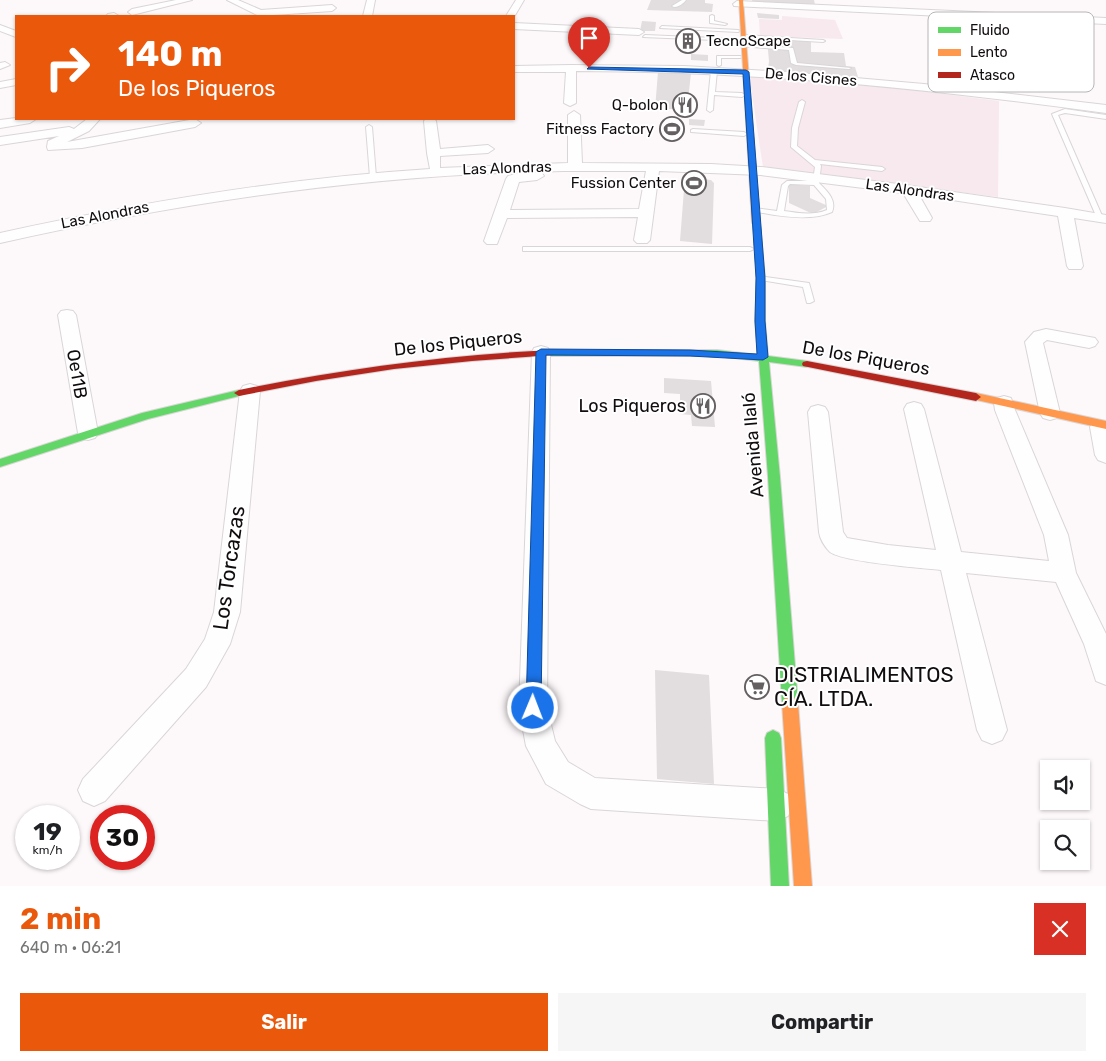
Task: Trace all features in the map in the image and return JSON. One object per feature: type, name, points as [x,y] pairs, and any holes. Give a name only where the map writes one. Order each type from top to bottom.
[{"type":"main road","name":"Avenida Ilaló","points":[[739,2],[744,134],[755,210],[761,278],[757,418]]},
{"type":"main road","name":"Avenida Ilaló","points":[[739,35],[743,72],[750,250],[759,357],[774,477],[802,886]]},
{"type":"main road","name":"De los Piqueros","points":[[0,463],[169,410],[250,391],[346,374],[443,361],[541,352],[690,353],[759,357],[898,380],[1102,425]]},
{"type":"main road","points":[[773,726],[780,886]]},
{"type":"street","points":[[132,12],[188,0]]},
{"type":"street","points":[[232,0],[263,14],[332,8]]},
{"type":"street","points":[[368,15],[371,0]]},
{"type":"street","points":[[511,15],[520,0]]},
{"type":"street","points":[[739,2],[930,12]]},
{"type":"street","points":[[1014,6],[1021,12]]},
{"type":"street","points":[[515,26],[642,34]]},
{"type":"street","points":[[0,28],[13,33]]},
{"type":"street","points":[[0,34],[13,33]]},
{"type":"street","points":[[571,68],[575,166]]},
{"type":"street","name":"De los Cisnes","points":[[515,69],[717,68],[928,88]]},
{"type":"street","points":[[0,85],[15,82]]},
{"type":"street","name":"De los Cisnes","points":[[961,92],[1106,108]]},
{"type":"street","points":[[0,124],[24,120]]},
{"type":"street","points":[[430,121],[435,171]]},
{"type":"street","points":[[98,122],[53,144],[53,147],[82,144],[195,123]]},
{"type":"street","points":[[0,141],[85,128]]},
{"type":"street","points":[[433,152],[488,149]]},
{"type":"street","name":"Las Alondras","points":[[0,238],[184,200],[373,176],[474,168],[575,166],[653,172],[748,170],[816,181],[909,190],[1103,218]]},
{"type":"street","points":[[492,241],[513,179],[517,177],[653,172],[642,240]]},
{"type":"street","points":[[909,190],[925,218]]},
{"type":"street","points":[[1065,212],[1075,266]]},
{"type":"street","points":[[502,214],[646,213]]},
{"type":"street","name":"Oe11B","points":[[67,315],[88,434]]},
{"type":"street","points":[[1050,412],[1034,342],[1040,336],[1046,334],[1089,342]]},
{"type":"street","points":[[541,352],[533,708],[541,746],[557,772],[591,792],[777,805]]},
{"type":"street","name":"Los Torcazas","points":[[94,790],[196,678],[217,644],[227,612],[250,391]]},
{"type":"street","points":[[1004,403],[1005,410],[1056,534],[1064,574],[1097,644],[1106,672]]},
{"type":"street","points":[[914,409],[992,730]]},
{"type":"street","points":[[818,412],[831,532],[836,542],[844,548],[1064,574]]},
{"type":"street","points":[[1102,425],[1106,455]]},
{"type":"lane","points":[[674,6],[682,3],[684,0]]},
{"type":"lane","points":[[712,16],[713,23],[739,35],[791,49],[793,63],[850,68]]},
{"type":"lane","points":[[662,27],[823,41]]},
{"type":"lane","points":[[642,34],[739,35]]},
{"type":"lane","points":[[710,110],[720,56],[740,57]]},
{"type":"lane","points":[[712,93],[742,95]]},
{"type":"lane","points":[[802,102],[795,128],[794,147],[816,162],[882,169]]},
{"type":"lane","points":[[1103,218],[1055,114],[1065,111],[1106,117]]},
{"type":"lane","points":[[369,127],[373,176]]},
{"type":"lane","points":[[693,131],[744,134]]},
{"type":"lane","points":[[755,210],[808,216],[821,216],[830,211],[830,202],[816,181],[818,166],[816,162]]},
{"type":"lane","points":[[780,213],[785,185],[790,182],[816,181]]},
{"type":"lane","points":[[526,249],[750,250]]},
{"type":"lane","points":[[761,278],[806,285],[810,301]]},
{"type":"shaded area","points":[[782,16],[835,20],[843,39],[760,36],[759,19],[782,20]]},
{"type":"shaded area","points":[[749,74],[872,85],[999,101],[998,197],[763,167]]},
{"type":"building","points":[[651,0],[705,0],[705,3],[713,4],[712,12],[647,10]]},
{"type":"building","points":[[752,0],[814,0],[815,5],[752,3]]},
{"type":"building","points":[[757,13],[779,15],[779,19],[758,18]]},
{"type":"building","points":[[642,21],[656,22],[655,31],[640,31]]},
{"type":"building","name":"TecnoScape","points":[[683,38],[694,39],[694,44],[682,44]]},
{"type":"building","points":[[767,39],[811,41],[811,52],[844,53],[846,66],[855,67],[858,77],[768,70]]},
{"type":"building","points":[[691,54],[708,55],[708,61],[691,60]]},
{"type":"building","points":[[658,72],[691,73],[687,109],[655,109]]},
{"type":"building","points":[[689,119],[705,120],[704,126],[689,125]]},
{"type":"building","points":[[685,177],[711,180],[714,183],[712,244],[680,241]]},
{"type":"building","points":[[789,184],[810,186],[810,198],[828,206],[813,214],[789,203]]},
{"type":"building","points":[[664,378],[711,381],[715,427],[692,426],[691,415],[680,414],[680,394],[664,393]]},
{"type":"building","points":[[655,670],[709,675],[714,784],[657,779]]},
{"type":"traffic: fast","points":[[756,223],[761,278],[760,321],[774,477],[790,703]]},
{"type":"traffic: fast","points":[[551,353],[717,353],[807,364]]},
{"type":"traffic: fast","points":[[0,463],[146,416],[239,393]]},
{"type":"traffic: fast","points":[[773,738],[780,886]]},
{"type":"traffic: slow","points":[[741,0],[756,223]]},
{"type":"traffic: slow","points":[[976,397],[1106,425]]},
{"type":"traffic: slow","points":[[790,703],[803,886]]},
{"type":"traffic: jam","points":[[239,393],[316,378],[394,366],[472,358],[551,353]]},
{"type":"traffic: jam","points":[[807,364],[976,397]]},
{"type":"place","name":"TecnoScape","points":[[688,41]]},
{"type":"place","name":"Q-bolon","points":[[685,105]]},
{"type":"place","name":"Fitness Factory","points":[[672,129]]},
{"type":"place","name":"Fussion Center","points":[[694,183]]},
{"type":"place","name":"Los Piqueros","points":[[703,406]]},
{"type":"place","name":"DISTRIALIMENTOS CÍA. LTDA.","points":[[757,687]]},
{"type":"route","points":[[533,708],[541,352],[690,353],[763,357],[760,321],[761,278],[746,72],[589,68]]}]
